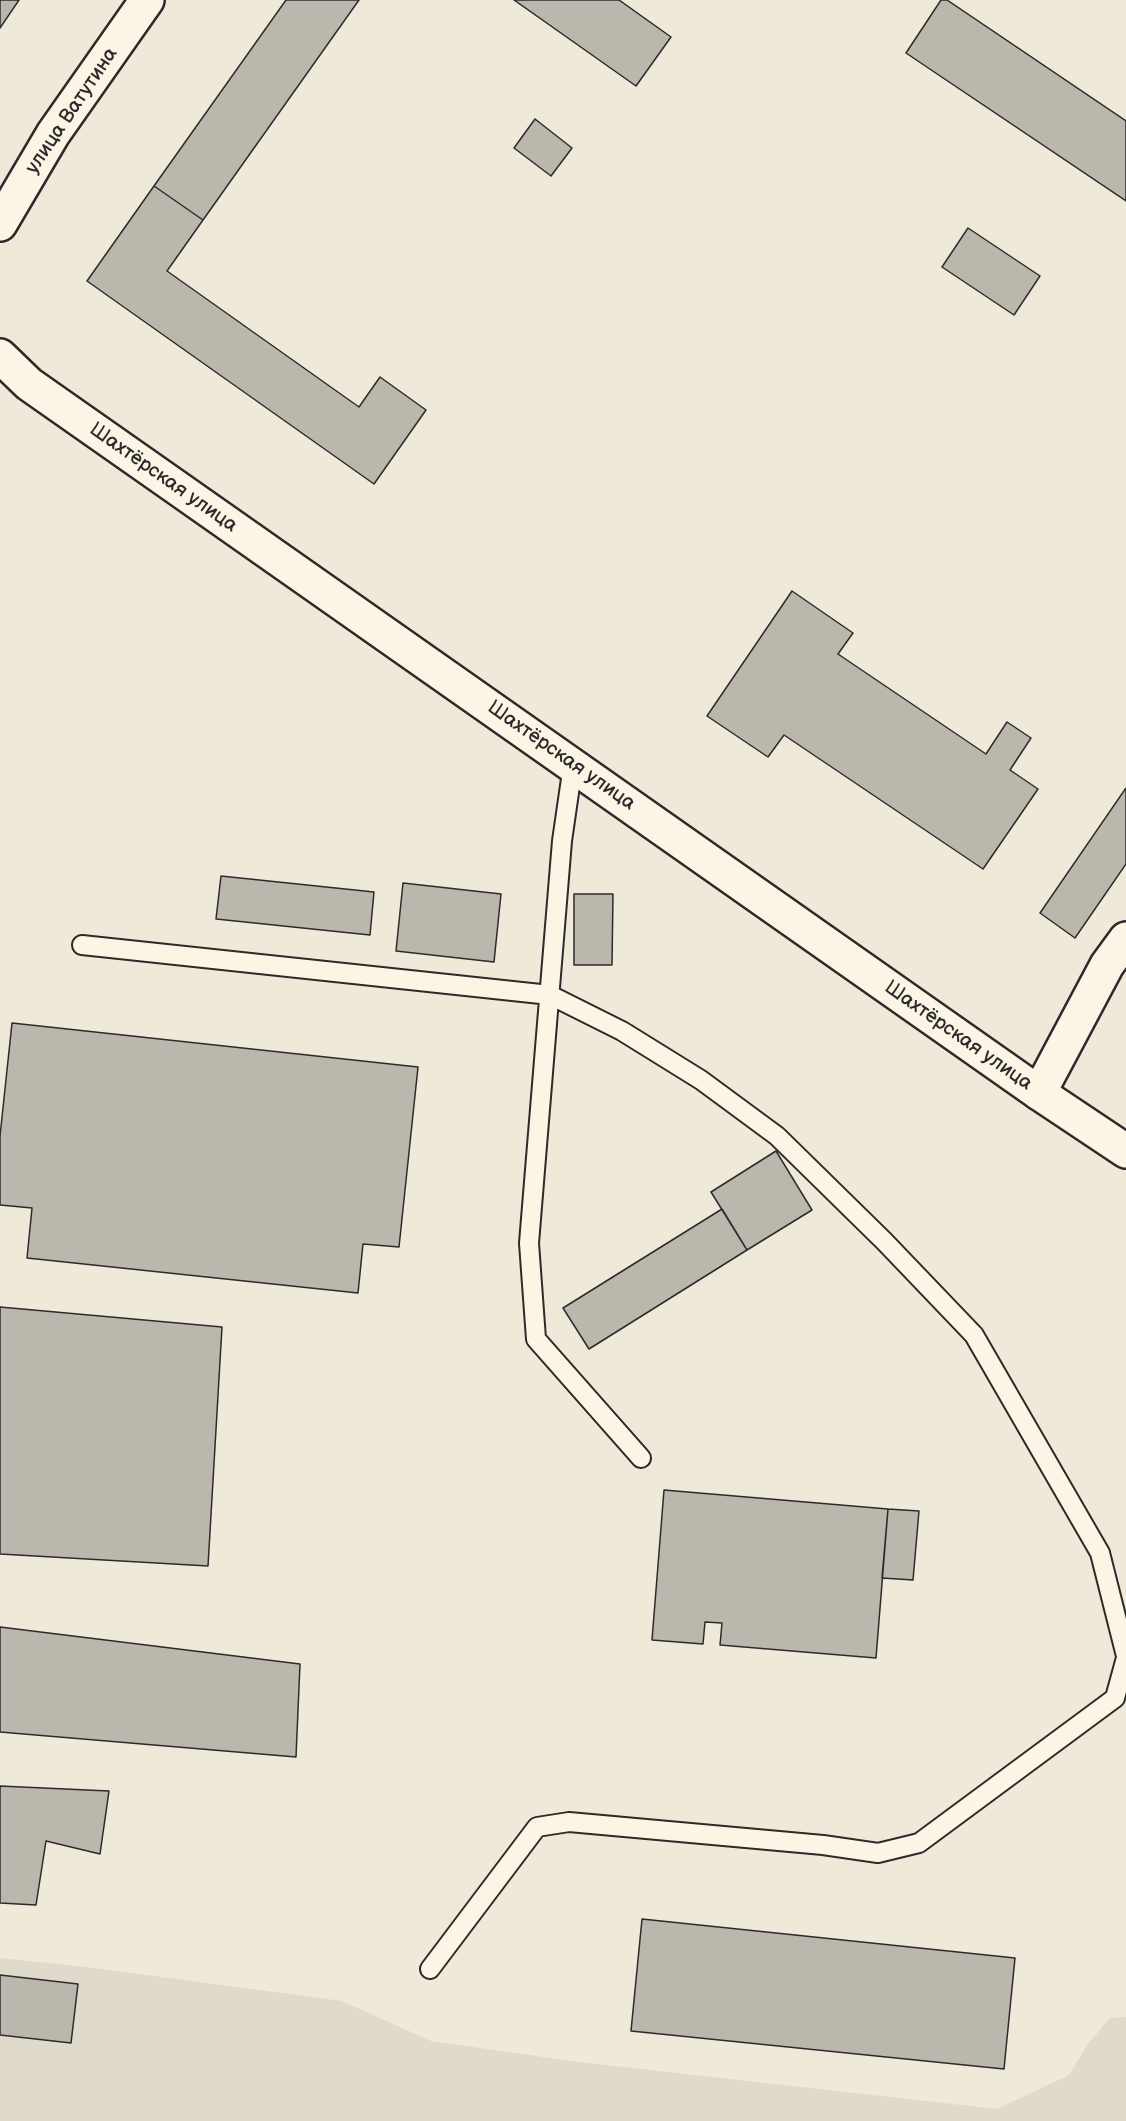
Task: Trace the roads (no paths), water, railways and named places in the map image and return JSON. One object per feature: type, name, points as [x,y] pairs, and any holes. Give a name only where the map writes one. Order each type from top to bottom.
[{"type":"main road","name":"улица Ватутина","points":[[0,224],[53,134],[147,0]]},
{"type":"main road","name":"Шахтёрская улица","points":[[0,356],[29,384],[1039,1093],[1126,1151]]},
{"type":"main road","points":[[1039,1093],[1107,965],[1126,939]]},
{"type":"lane","points":[[573,765],[562,841],[529,1243],[536,1340],[641,1458]]},
{"type":"lane","points":[[82,945],[550,995],[622,1031],[701,1080],[777,1136],[885,1242],[974,1335],[1100,1553],[1126,1657],[1115,1698],[919,1843],[878,1853],[823,1845],[569,1822],[537,1827],[430,1969]]}]
